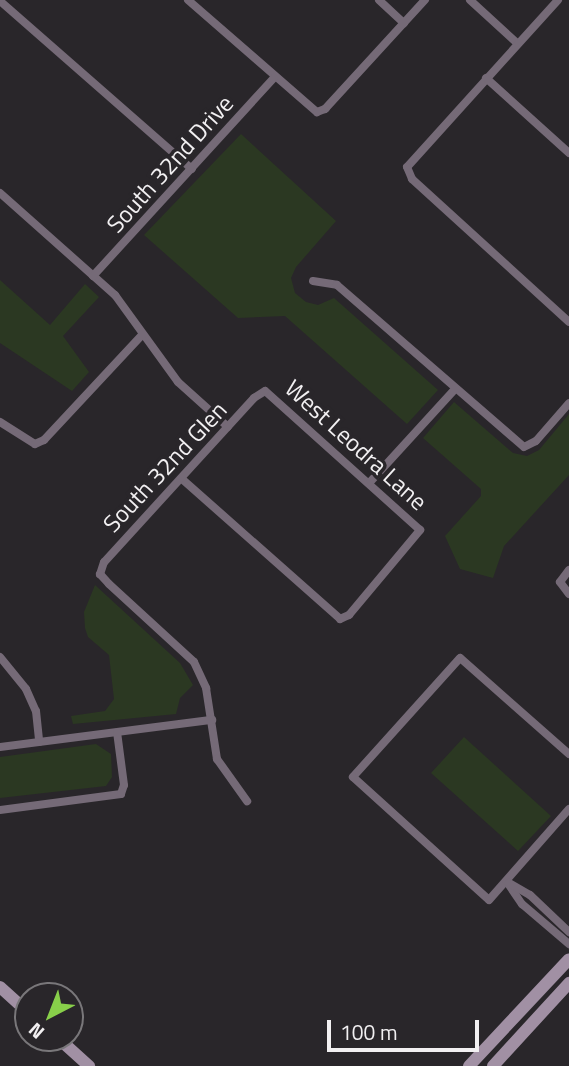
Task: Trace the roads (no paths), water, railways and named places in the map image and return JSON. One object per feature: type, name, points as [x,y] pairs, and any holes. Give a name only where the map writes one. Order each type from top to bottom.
[{"type":"main road","points":[[469,1066],[569,959]]},
{"type":"main road","points":[[493,1066],[569,983]]},
{"type":"main road","points":[[0,987],[14,1000]]},
{"type":"main road","points":[[505,1027],[518,1039]]},
{"type":"main road","points":[[75,1052],[90,1065]]},
{"type":"street","points":[[188,0],[274,78],[317,112],[325,109],[425,0]]},
{"type":"street","points":[[379,0],[404,23]]},
{"type":"street","points":[[470,0],[518,44]]},
{"type":"street","points":[[558,0],[407,167],[412,179],[569,322]]},
{"type":"street","points":[[0,1],[192,169]]},
{"type":"street","name":"South 32nd Drive","points":[[93,276],[274,78]]},
{"type":"street","points":[[486,78],[569,153]]},
{"type":"street","points":[[0,193],[115,295],[178,382],[229,427]]},
{"type":"street","points":[[313,281],[337,285],[524,447],[536,441],[569,403]]},
{"type":"street","points":[[0,422],[35,444],[44,440],[142,335]]},
{"type":"street","points":[[371,481],[454,389]]},
{"type":"street","name":"South 32nd Glen","points":[[212,720],[206,688],[194,662],[100,574],[104,562],[265,391]]},
{"type":"street","name":"West Leodra Lane","points":[[182,479],[340,619],[349,615],[420,530],[371,481],[265,391]]},
{"type":"street","points":[[569,570],[560,582],[569,594]]},
{"type":"street","points":[[0,657],[26,689],[36,711],[39,742]]},
{"type":"street","points":[[569,754],[460,658],[353,776],[489,900],[569,809]]},
{"type":"street","points":[[0,747],[212,720],[217,759],[247,801]]},
{"type":"street","points":[[0,810],[121,794],[124,785],[117,732]]},
{"type":"street","points":[[507,882],[569,932]]},
{"type":"street","points":[[507,882],[522,904],[569,944]]},
{"type":"street","points":[[543,923],[551,915]]}]
